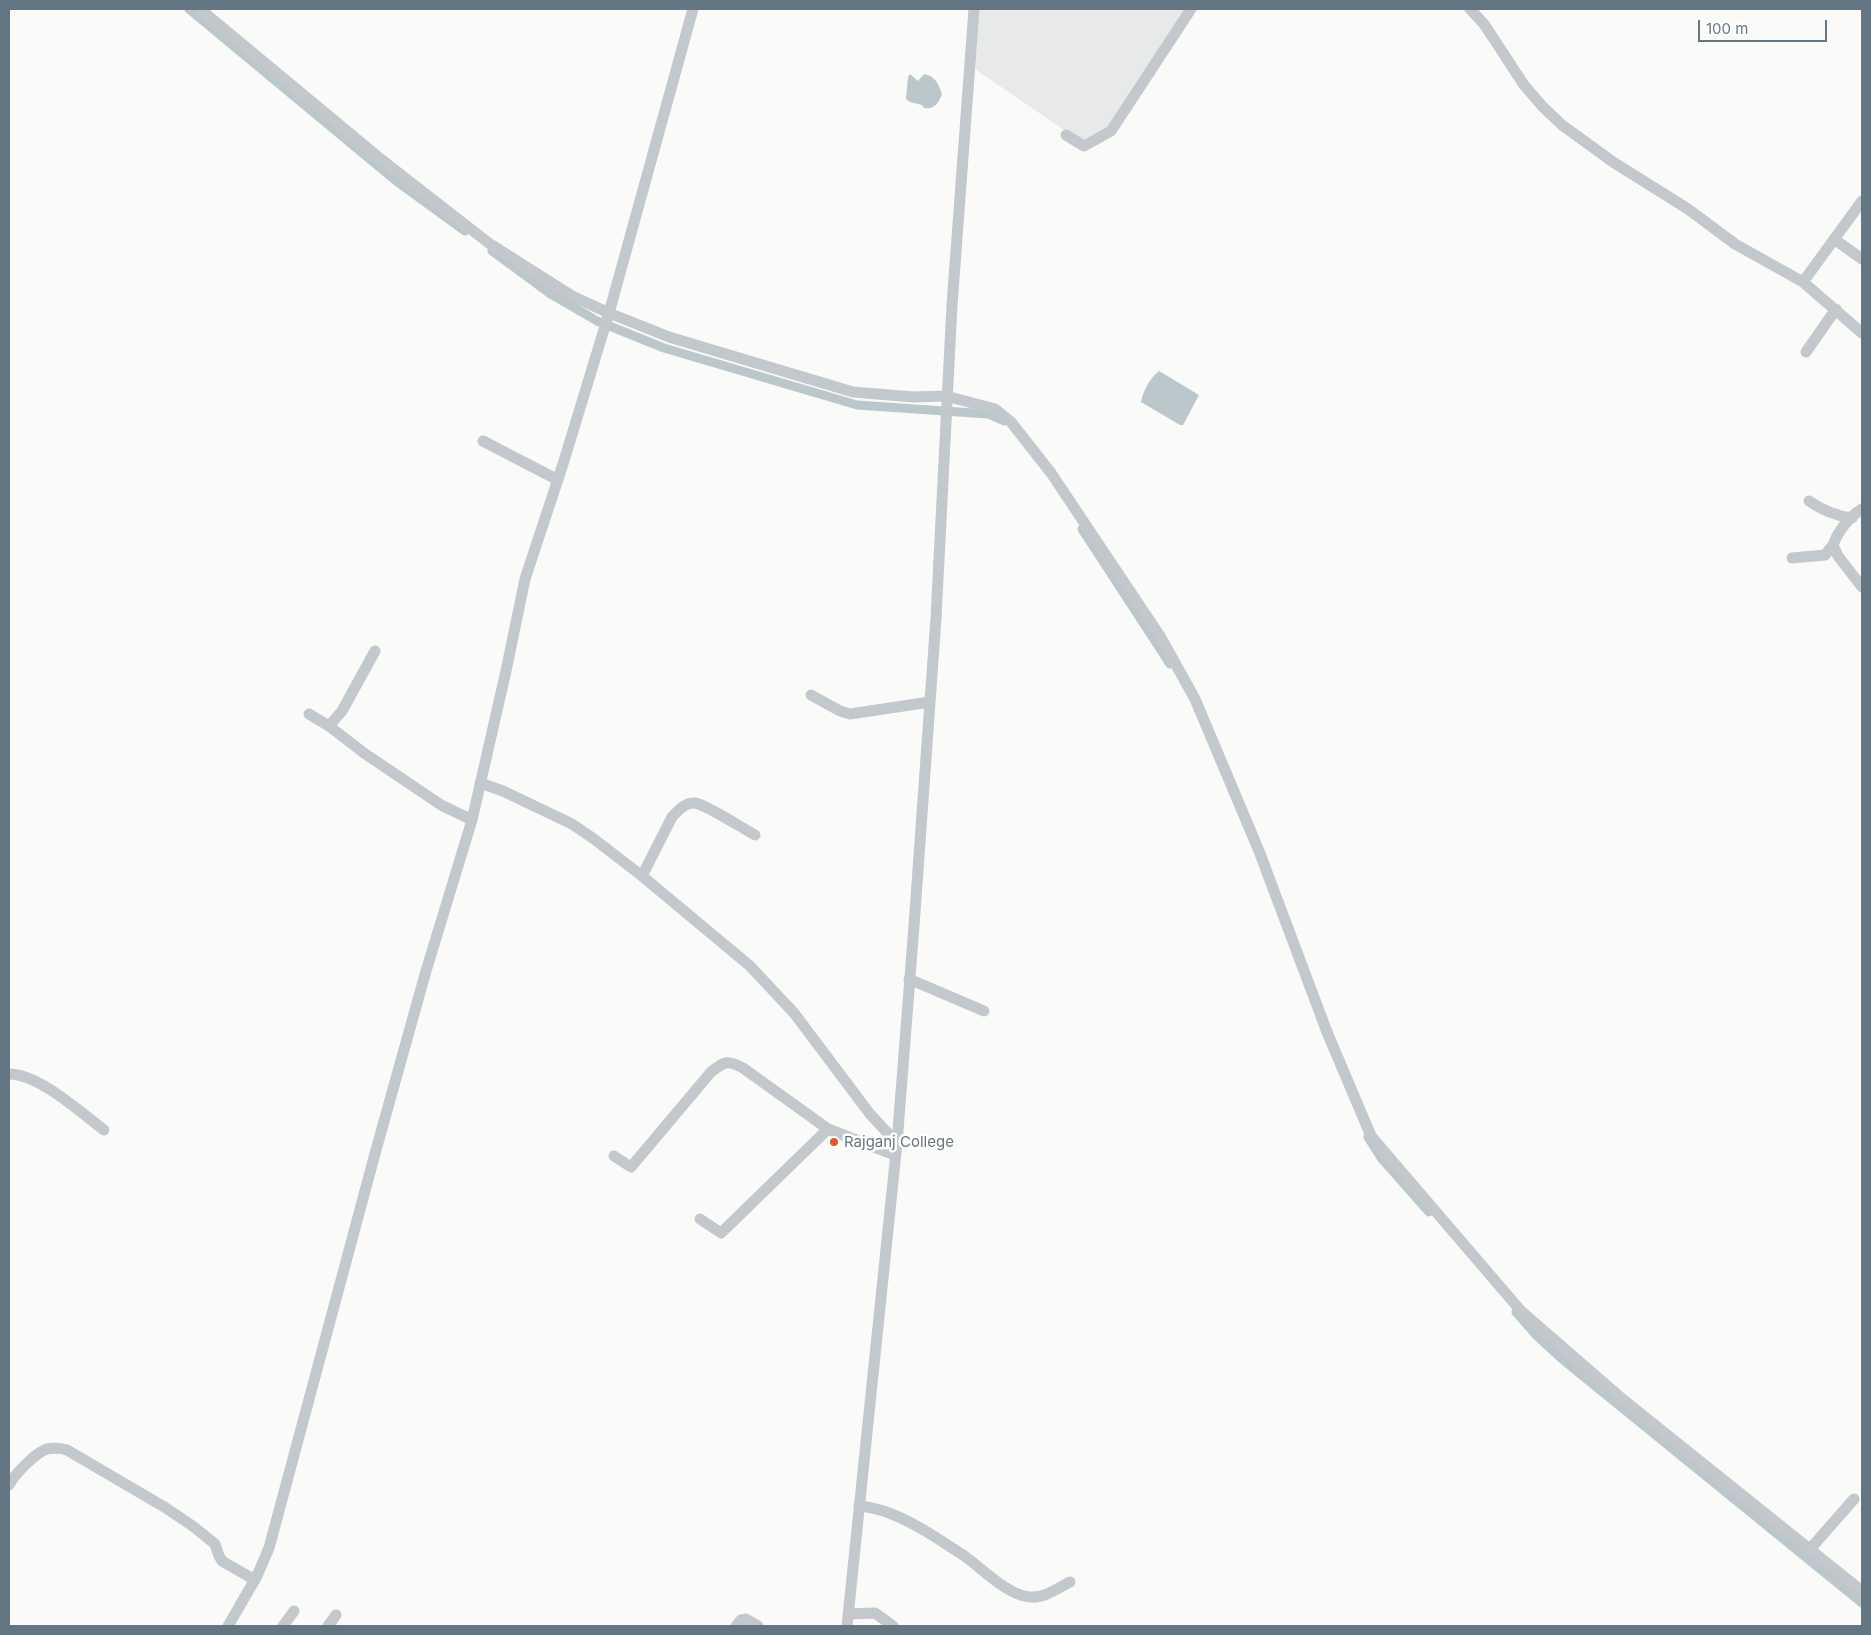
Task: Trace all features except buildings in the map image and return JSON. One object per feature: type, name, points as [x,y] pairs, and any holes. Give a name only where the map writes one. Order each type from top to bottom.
[{"type":"street","points":[[200,9],[377,156],[490,244],[606,320],[853,392],[914,397],[946,405],[995,409],[1011,422],[1050,474],[1160,636],[1195,699],[1262,860],[1327,1032],[1371,1136],[1521,1311],[1620,1397],[1811,1548],[1862,1591]]},
{"type":"street","points":[[228,1626],[255,1580],[269,1548],[381,1132],[426,971],[472,820],[525,579],[558,480],[606,320],[693,9]]},
{"type":"street","points":[[847,1626],[897,1143],[936,618],[946,405],[974,9]]},
{"type":"street","points":[[1066,135],[1084,146],[1111,130],[1191,9]]},
{"type":"street","points":[[1470,9],[1484,24],[1524,85],[1562,125],[1613,162],[1688,209],[1735,244],[1803,282],[1862,333]]},
{"type":"street","points":[[1803,282],[1862,201]]},
{"type":"street","points":[[1834,239],[1862,260]]},
{"type":"street","points":[[1806,352],[1836,310]]},
{"type":"street","points":[[483,441],[558,480]]},
{"type":"street","points":[[1809,501],[1822,510],[1852,518]]},
{"type":"street","points":[[1792,558],[1825,555],[1833,545],[1836,536],[1862,509]]},
{"type":"street","points":[[1833,545],[1838,556],[1862,587]]},
{"type":"street","points":[[329,726],[342,711],[374,651]]},
{"type":"street","points":[[811,695],[840,711],[850,714],[930,702]]},
{"type":"street","points":[[309,714],[441,805],[472,820]]},
{"type":"street","points":[[480,783],[494,787],[572,824],[642,876],[744,961],[770,986],[799,1020],[870,1114],[897,1143]]},
{"type":"street","points":[[642,876],[672,817],[687,804],[694,803],[703,806],[755,835]]},
{"type":"street","points":[[909,979],[984,1011]]},
{"type":"street","points":[[614,1156],[630,1167],[711,1072],[726,1062],[735,1063],[743,1068],[828,1129],[895,1155]]},
{"type":"street","points":[[9,1074],[25,1076],[42,1085],[104,1130]]},
{"type":"street","points":[[700,1219],[721,1233],[828,1129]]},
{"type":"street","points":[[9,1485],[16,1474],[39,1453],[48,1449],[66,1450],[166,1508],[194,1527],[215,1544],[222,1561],[255,1580]]},
{"type":"street","points":[[1811,1548],[1854,1500]]},
{"type":"street","points":[[860,1506],[888,1512],[906,1521],[962,1555],[1007,1589],[1019,1595],[1041,1597],[1070,1582]]},
{"type":"street","points":[[283,1626],[294,1611]]},
{"type":"street","points":[[848,1614],[875,1613],[893,1626]]},
{"type":"street","points":[[328,1626],[336,1615]]},
{"type":"street","points":[[736,1626],[741,1620],[746,1619],[758,1626]]},
{"type":"shaded area","points":[[979,9],[1186,9],[1108,129],[1083,143],[975,69]]},
{"type":"shaded area","points":[[910,74],[918,81],[924,74],[936,81],[942,94],[936,105],[931,108],[924,108],[922,105],[906,99],[908,77]]},
{"type":"shaded area","points":[[1159,371],[1199,395],[1183,425],[1141,402],[1147,385]]},
{"type":"waterway","points":[[189,9],[395,180],[465,231]]},
{"type":"waterway","points":[[492,251],[549,293],[597,321],[664,348],[857,405],[988,414],[1004,421]]},
{"type":"waterway","points":[[1082,529],[1170,664]]},
{"type":"waterway","points":[[1368,1137],[1382,1159],[1429,1212]]},
{"type":"waterway","points":[[1516,1312],[1537,1336],[1562,1359],[1862,1603]]},
{"type":"place","name":"Rajganj College","points":[[834,1142]]}]
